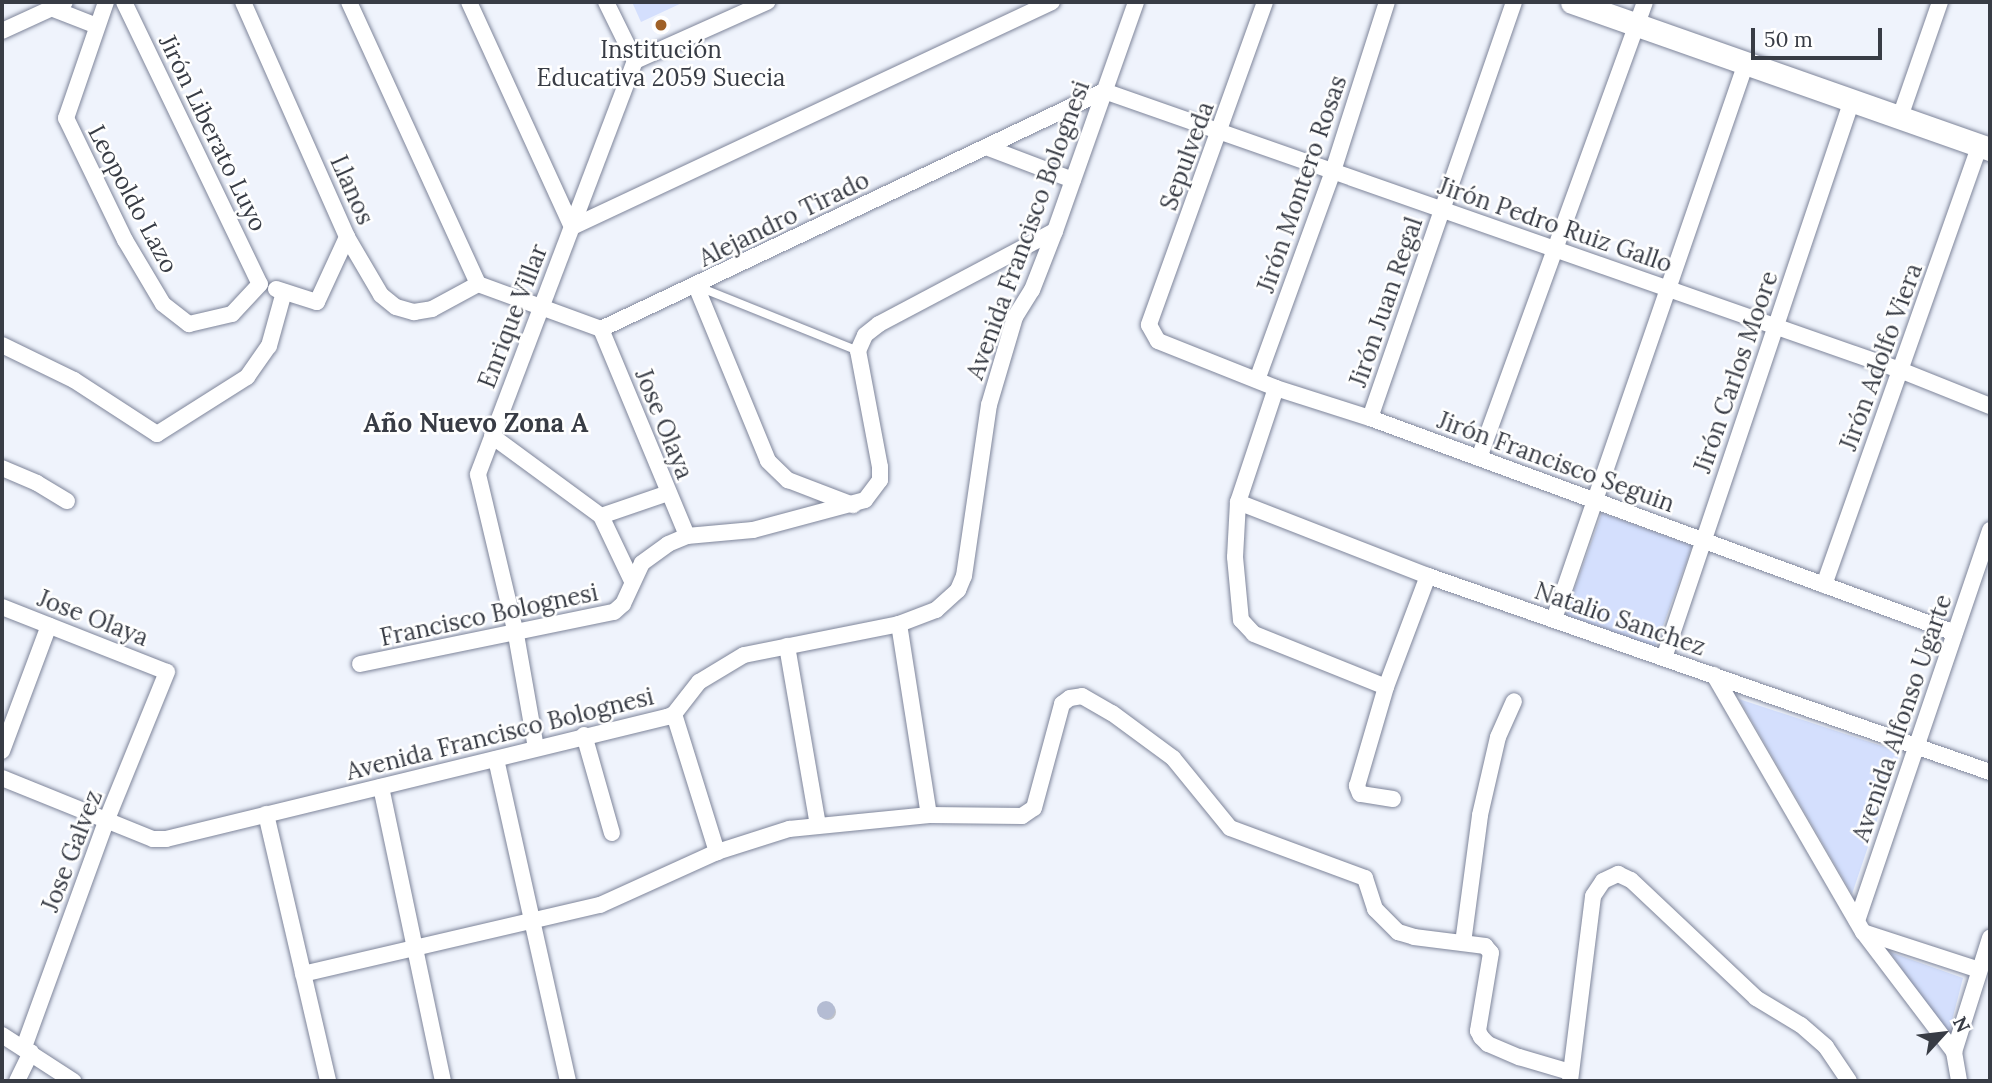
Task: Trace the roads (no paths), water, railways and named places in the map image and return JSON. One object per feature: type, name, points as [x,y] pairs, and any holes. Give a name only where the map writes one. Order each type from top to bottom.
[{"type":"street","name":"Leopoldo Lazo","points":[[106,2],[67,114],[67,123],[125,240],[163,304],[190,324],[232,314],[260,284]]},
{"type":"street","name":"Jirón Liberato Luyo","points":[[124,2],[260,284]]},
{"type":"street","name":"Llanos","points":[[243,2],[347,237],[381,295],[396,307],[414,312],[432,309],[478,284]]},
{"type":"street","points":[[349,2],[478,284],[601,329]]},
{"type":"street","points":[[469,2],[572,227]]},
{"type":"street","points":[[606,2],[635,61],[767,2]]},
{"type":"street","name":"Enrique Villar","points":[[572,227],[1052,2]]},
{"type":"street","name":"Avenida Francisco Bolognesi","points":[[2,778],[152,839],[166,839],[674,714],[699,682],[744,654],[899,624],[936,610],[949,601],[961,583],[995,381],[1015,317],[1032,290],[1055,231],[1136,2]]},
{"type":"street","name":"Sepulveda","points":[[1149,324],[1265,2]]},
{"type":"street","name":"Jirón Montero Rosas","points":[[1257,380],[1333,171],[1387,2]]},
{"type":"street","name":"Jirón Juan Regal","points":[[1370,418],[1514,2]]},
{"type":"street","points":[[1572,2],[1985,147]]},
{"type":"street","points":[[1479,458],[1645,2]]},
{"type":"street","points":[[1900,117],[1940,2]]},
{"type":"street","points":[[2,31],[58,5],[97,26]]},
{"type":"street","name":"Enrique Villar","points":[[536,748],[516,634],[478,474],[635,61]]},
{"type":"street","points":[[1554,620],[1746,63]]},
{"type":"street","name":"Jirón Pedro Ruiz Gallo","points":[[1104,91],[1900,370],[1990,406]]},
{"type":"street","name":"Alejandro Tirado","points":[[601,329],[1104,91]]},
{"type":"street","name":"Jirón Carlos Moore","points":[[1664,658],[1852,100]]},
{"type":"street","points":[[986,147],[1073,180]]},
{"type":"street","name":"Jirón Adolfo Viera","points":[[1824,585],[1900,370],[1985,147]]},
{"type":"street","points":[[858,351],[864,335],[878,324],[1055,231]]},
{"type":"street","points":[[260,284],[317,302],[347,237]]},
{"type":"street","points":[[696,286],[768,461],[788,480],[853,505]]},
{"type":"street","points":[[2,345],[74,380],[157,434],[247,377],[269,346],[284,292]]},
{"type":"street","name":"Jirón Francisco Seguin","points":[[1149,324],[1158,341],[1276,388],[1370,418],[1955,633]]},
{"type":"street","name":"Jose Olaya","points":[[601,329],[687,536]]},
{"type":"street","name":"Francisco Bolognesi","points":[[360,664],[614,612],[623,604],[632,582],[651,553],[687,536],[753,530],[865,500],[880,480],[858,351]]},
{"type":"street","points":[[1276,388],[1238,502],[1237,607],[1247,628],[1254,635],[1386,687]]},
{"type":"street","points":[[492,436],[601,516],[632,582]]},
{"type":"street","points":[[2,468],[37,483],[67,501]]},
{"type":"street","points":[[601,516],[668,493]]},
{"type":"street","name":"Natalio Sanchez","points":[[1238,502],[1428,576],[1990,772]]},
{"type":"street","name":"Avenida Alfonso Ugarte","points":[[1860,926],[1916,746],[1990,530]]},
{"type":"street","points":[[1393,799],[1360,794],[1357,786],[1386,687],[1428,576]]},
{"type":"street","name":"Jose Olaya","points":[[2,607],[167,673]]},
{"type":"street","points":[[899,624],[929,815]]},
{"type":"street","points":[[2,751],[48,625]]},
{"type":"street","points":[[787,646],[818,825]]},
{"type":"street","name":"Jose Galvez","points":[[17,1081],[107,819],[167,673]]},
{"type":"street","points":[[1714,675],[1860,926],[1954,1052]]},
{"type":"street","points":[[303,974],[600,905],[751,839],[818,825],[929,815],[1015,817],[1029,814],[1034,808],[1052,732],[1062,704],[1070,698],[1082,696],[1112,713],[1172,758],[1230,828],[1358,873],[1365,878],[1375,909],[1398,932],[1485,946],[1491,953],[1478,1031],[1484,1041],[1570,1077],[1593,896],[1603,881],[1618,874],[1631,880],[1756,999],[1801,1025],[1826,1047],[1849,1081]]},
{"type":"street","points":[[1463,943],[1480,814],[1498,737],[1514,701]]},
{"type":"street","points":[[674,714],[717,852]]},
{"type":"street","points":[[584,735],[612,833]]},
{"type":"street","points":[[496,758],[568,1081]]},
{"type":"street","points":[[381,787],[417,946],[443,1081]]},
{"type":"street","points":[[266,814],[328,1081]]},
{"type":"street","points":[[1860,926],[1979,970]]},
{"type":"street","points":[[1959,1081],[1954,1052],[1990,938]]},
{"type":"street","points":[[2,1035],[73,1081]]},
{"type":"lane","points":[[696,286],[858,351]]},
{"type":"place","name":"Institución Educativa 2059 Suecia","points":[[661,25]]},
{"type":"district","name":"Año Nuevo Zona A","points":[[476,423]]}]
